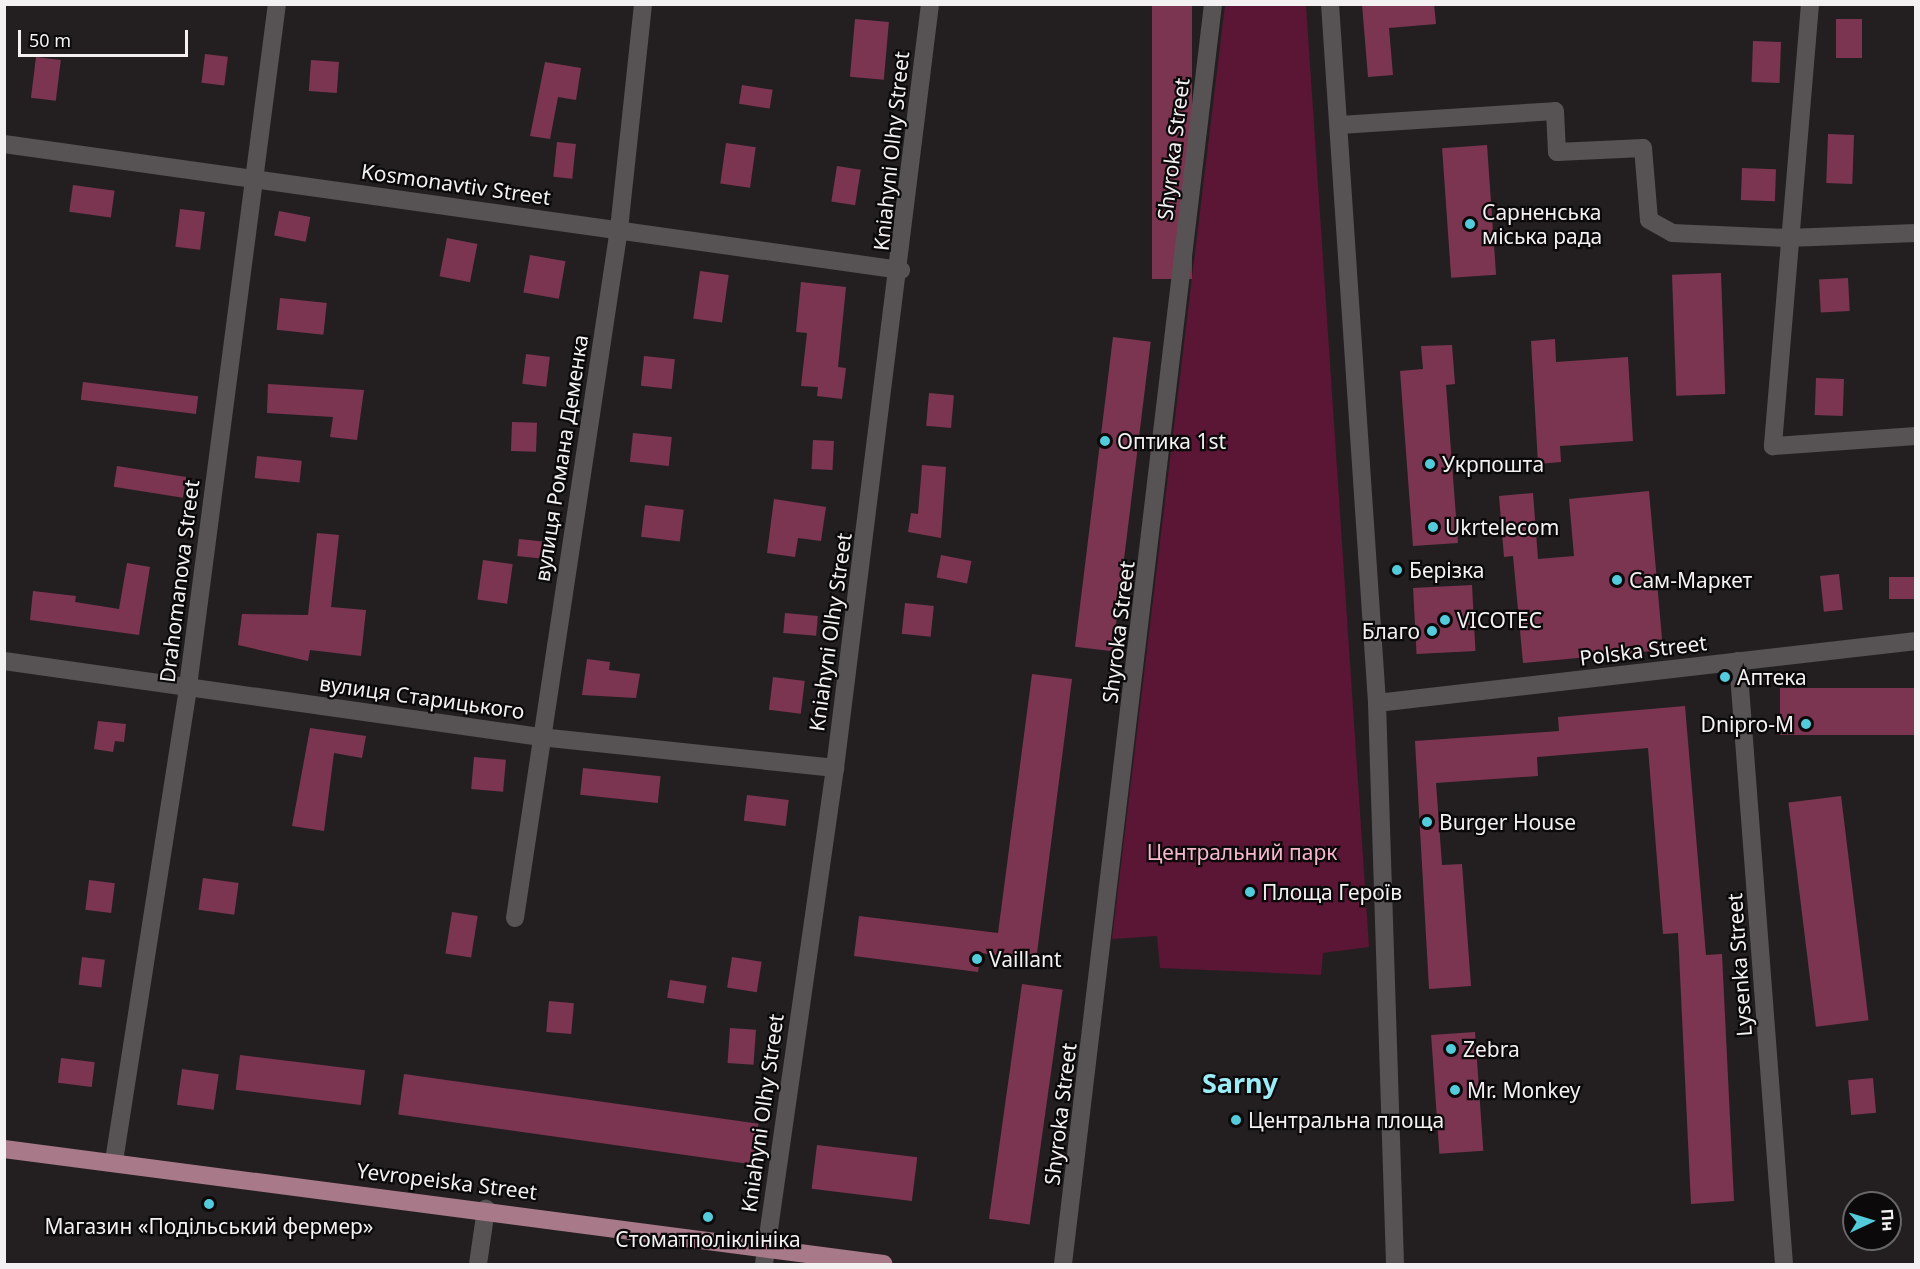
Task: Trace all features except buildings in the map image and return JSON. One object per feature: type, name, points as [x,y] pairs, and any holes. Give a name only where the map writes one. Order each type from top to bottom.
[{"type":"main road","name":"Yevropeiska Street","points":[[4,1149],[486,1209],[765,1256],[884,1264]]},
{"type":"street","name":"Drahomanova Street","points":[[114,1161],[188,686],[277,4]]},
{"type":"street","name":"вулиця Романа Деменка","points":[[515,918],[540,737],[619,229],[644,4]]},
{"type":"street","name":"Kniahyni Olhy Street","points":[[765,1256],[835,768],[901,270],[930,4]]},
{"type":"street","name":"Shyroka Street","points":[[1063,1264],[1213,4]]},
{"type":"street","points":[[1330,4],[1340,125],[1377,703],[1395,1264]]},
{"type":"street","points":[[1810,4],[1788,238],[1773,447],[1916,436]]},
{"type":"street","points":[[1340,125],[1555,111],[1557,152],[1643,148],[1649,220],[1672,234],[1788,238],[1916,233]]},
{"type":"street","name":"Kosmonavtiv Street","points":[[4,144],[901,270]]},
{"type":"street","name":"Polska Street","points":[[1377,703],[1916,641]]},
{"type":"street","name":"вулиця Старицького","points":[[4,661],[540,737],[835,768]]},
{"type":"street","name":"Lysenka Street","points":[[1738,661],[1784,1264]]},
{"type":"street","points":[[478,1264],[486,1209]]},
{"type":"green space","name":"Центральний парк","points":[[1225,5],[1306,5],[1369,947],[1323,953],[1321,975],[1160,968],[1157,936],[1112,939]]},
{"type":"place","name":"Сарненська міська рада","points":[[1470,224]]},
{"type":"place","name":"Оптика 1st","points":[[1105,441]]},
{"type":"place","name":"Укрпошта","points":[[1430,464]]},
{"type":"place","name":"Ukrtelecom","points":[[1433,527]]},
{"type":"place","name":"Берізка","points":[[1397,570]]},
{"type":"place","name":"Сам-Маркет","points":[[1617,580]]},
{"type":"place","name":"VICOTEC","points":[[1445,620]]},
{"type":"place","name":"Благо","points":[[1432,631]]},
{"type":"place","name":"Аптека","points":[[1725,677]]},
{"type":"place","name":"Dnipro-M","points":[[1806,724]]},
{"type":"place","name":"Burger House","points":[[1427,822]]},
{"type":"place","name":"Площа Героїв","points":[[1250,892]]},
{"type":"place","name":"Vaillant","points":[[977,959]]},
{"type":"place","name":"Zebra","points":[[1451,1049]]},
{"type":"place","name":"Mr. Monkey","points":[[1455,1090]]},
{"type":"place","name":"Центральна площа","points":[[1236,1120]]},
{"type":"place","name":"Магазин «Подільський фермер»","points":[[209,1204]]},
{"type":"place","name":"Стоматполіклініка","points":[[708,1217]]},
{"type":"district","name":"Sarny","points":[[1240,1083]]}]
